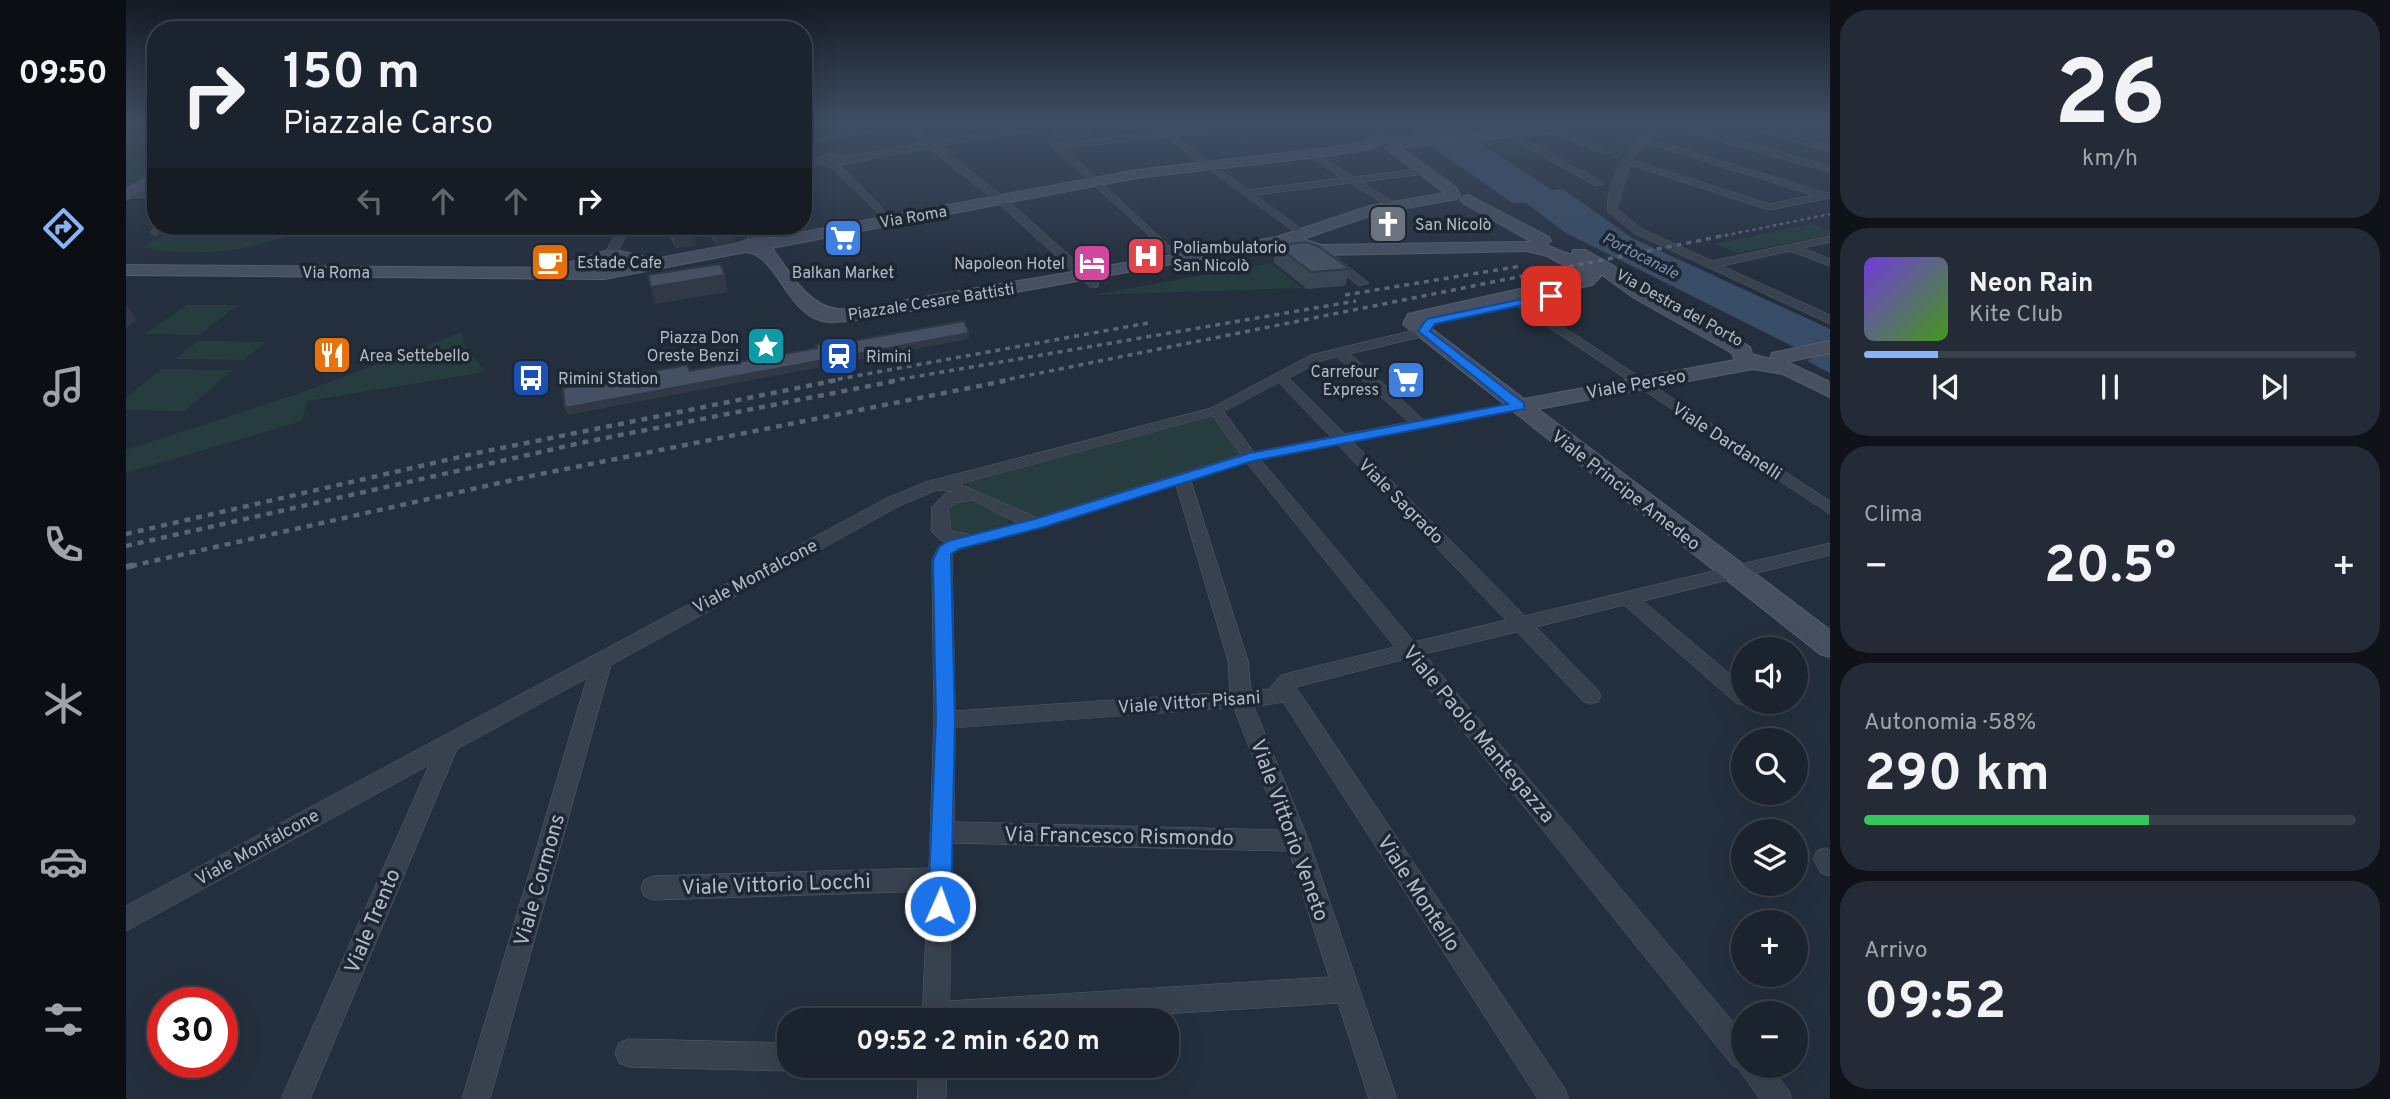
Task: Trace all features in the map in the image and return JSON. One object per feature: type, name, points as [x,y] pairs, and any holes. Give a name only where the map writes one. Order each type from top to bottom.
[{"type":"main road","points":[[126,195],[147,182]]},
{"type":"main road","points":[[1463,195],[1516,235]]},
{"type":"main road","points":[[590,268],[611,254]]},
{"type":"main road","name":"Via Roma","points":[[546,273],[590,268]]},
{"type":"main road","points":[[1596,274],[1620,289],[1651,301]]},
{"type":"street","points":[[843,173],[889,221]]},
{"type":"street","points":[[967,173],[1002,201],[1089,280]]},
{"type":"street","points":[[1085,173],[1181,263]]},
{"type":"street","name":"Via Roma","points":[[812,233],[1002,201],[1145,173]]},
{"type":"street","points":[[1218,173],[1245,193],[1322,236],[1363,283]]},
{"type":"street","points":[[1343,173],[1393,206]]},
{"type":"street","points":[[1245,193],[1414,173]]},
{"type":"street","points":[[1322,236],[1369,243],[1516,235],[1556,249],[1591,266],[1602,273],[1606,280],[1602,285],[1596,274],[1532,228],[1463,195],[1426,173]]},
{"type":"street","points":[[1434,173],[1463,195]]},
{"type":"street","points":[[1579,173],[1601,185],[1617,189]]},
{"type":"street","points":[[1622,173],[1612,210],[1621,221],[1663,244],[1830,320]]},
{"type":"street","points":[[1664,173],[1769,207],[1828,196]]},
{"type":"street","points":[[1754,173],[1828,196]]},
{"type":"street","points":[[126,195],[147,194]]},
{"type":"street","points":[[1322,236],[1393,206],[1463,195]]},
{"type":"street","points":[[621,235],[611,254],[629,264]]},
{"type":"street","name":"Via Roma","points":[[629,264],[666,261],[796,235]]},
{"type":"street","points":[[1516,235],[1596,274]]},
{"type":"street","points":[[1322,236],[1527,246],[1561,256],[1589,271],[1592,276],[1596,274]]},
{"type":"street","name":"Piazzale Cesare Battisti","points":[[756,241],[812,308],[837,315],[852,315],[1089,280],[1322,236]]},
{"type":"street","points":[[1710,265],[1830,239]]},
{"type":"street","points":[[1793,248],[1830,263]]},
{"type":"street","points":[[590,268],[611,274],[629,264]]},
{"type":"street","name":"Via Roma","points":[[126,270],[546,273]]},
{"type":"street","points":[[1596,274],[1518,302],[1431,322],[1424,331],[1413,324],[1415,318],[1596,274]]},
{"type":"street","name":"Via Destra del Porto","points":[[1596,274],[1751,354]]},
{"type":"street","name":"Via Destra del Porto","points":[[1651,301],[1751,354],[1768,367],[1780,362],[1830,391]]},
{"type":"street","name":"Viale Dardanelli","points":[[1518,302],[1830,509]]},
{"type":"street","name":"Viale Monfalcone","points":[[126,919],[893,502],[932,486],[1216,411],[1316,358],[1424,331]]},
{"type":"street","name":"Viale Principe Amedeo","points":[[1424,331],[1830,646]]},
{"type":"street","points":[[1780,362],[1801,353],[1830,347]]},
{"type":"street","points":[[1341,353],[1419,424]]},
{"type":"street","name":"Viale Perseo","points":[[1519,406],[1640,384],[1751,354]]},
{"type":"street","name":"Viale Sagrado","points":[[1282,378],[1591,696]]},
{"type":"street","points":[[936,1008],[945,720],[944,551],[954,545],[978,540],[1013,524],[1039,523],[1250,457],[1519,406]]},
{"type":"street","name":"Viale Paolo Mantegazza","points":[[1216,411],[1250,457],[1731,1041]]},
{"type":"street","name":"Viale Vittorio Veneto","points":[[1182,479],[1238,661],[1241,699],[1297,841],[1383,1099]]},
{"type":"street","points":[[932,486],[948,486],[976,495],[1013,524]]},
{"type":"street","points":[[976,495],[951,498],[940,507],[940,531],[946,536],[958,539],[978,540]]},
{"type":"street","name":"Viale Vittor Pisani","points":[[945,720],[1275,696],[1296,678],[1830,549]]},
{"type":"street","points":[[1626,597],[1731,687]]},
{"type":"street","name":"Viale Cormons","points":[[476,1099],[602,660]]},
{"type":"street","name":"Viale Montello","points":[[1284,686],[1555,1099]]},
{"type":"street","name":"Viale Trento","points":[[295,1099],[449,744]]},
{"type":"street","name":"Via Francesco Rismondo","points":[[942,832],[1297,841]]},
{"type":"street","name":"Viale Vittorio Locchi","points":[[653,888],[940,879]]},
{"type":"street","points":[[1078,1008],[1347,989]]},
{"type":"street","points":[[629,1053],[777,1057]]},
{"type":"street","points":[[932,1099],[933,1078]]},
{"type":"street","points":[[1761,1078],[1778,1099]]},
{"type":"green space","points":[[126,173],[147,173],[147,178],[126,189]]},
{"type":"green space","points":[[1812,224],[1830,231],[1830,235],[1737,253],[1715,244]]},
{"type":"green space","points":[[164,235],[291,235],[252,246],[208,252],[165,251],[143,247]]},
{"type":"green space","points":[[1271,263],[1303,288],[1092,295]]},
{"type":"green space","points":[[187,305],[238,305],[199,335],[145,334]]},
{"type":"green space","points":[[462,332],[463,344],[486,372],[307,401],[302,421],[126,473],[126,450],[306,391]]},
{"type":"green space","points":[[198,341],[265,342],[244,360],[175,359]]},
{"type":"green space","points":[[162,369],[232,370],[185,411],[126,410],[126,398]]},
{"type":"green space","points":[[1213,415],[1244,455],[1039,519],[1018,515],[961,482]]},
{"type":"green space","points":[[975,498],[1009,519],[1008,527],[971,535],[949,533],[946,506],[954,500]]},
{"type":"water","name":"Portocanale","points":[[1470,173],[1526,173],[1552,190],[1563,189],[1632,238],[1830,329],[1830,373],[1807,361],[1814,357],[1566,233],[1526,203],[1513,203]]},
{"type":"building","points":[[1305,242],[1318,246],[1350,269],[1311,272],[1277,246]]},
{"type":"building","points":[[720,264],[725,275],[651,287],[648,275]]},
{"type":"building","points":[[964,321],[969,333],[565,408],[563,388],[687,365],[690,371],[817,348],[816,345]]},
{"type":"railway","points":[[1718,237],[1830,214]]},
{"type":"railway","points":[[1000,381],[1727,235]]},
{"type":"railway","points":[[1345,295],[1521,266]]},
{"type":"railway","points":[[890,381],[1356,301]]},
{"type":"railway","points":[[828,381],[1148,323]]},
{"type":"railway","points":[[126,534],[477,453],[837,380]]},
{"type":"railway","points":[[126,546],[585,442],[900,380]]},
{"type":"railway","points":[[131,566],[526,477],[1009,380]]},
{"type":"railway","points":[[126,567],[139,564]]},
{"type":"place","name":"San Nicolò","points":[[1388,224]]},
{"type":"place","name":"Balkan Market","points":[[843,238]]},
{"type":"place","name":"Poliambulatorio San Nicolò","points":[[1146,256]]},
{"type":"place","name":"Estade Cafe","points":[[550,262]]},
{"type":"place","name":"Napoleon Hotel","points":[[1092,263]]},
{"type":"place","name":"Piazza Don Oreste Benzi","points":[[766,346]]},
{"type":"place","name":"Area Settebello","points":[[332,355]]},
{"type":"place","name":"Rimini","points":[[839,356]]},
{"type":"place","name":"Rimini Station","points":[[531,378]]},
{"type":"place","name":"Carrefour Express","points":[[1406,380]]},
{"type":"route","points":[[940,906],[945,720],[944,551],[954,545],[1039,523],[1250,457],[1519,406],[1424,331],[1431,322],[1551,296]]}]
